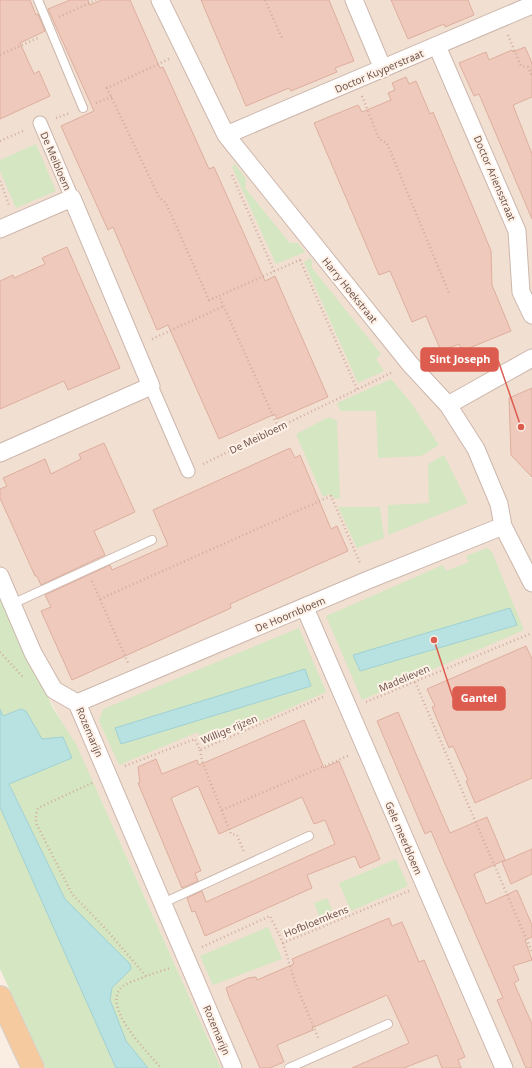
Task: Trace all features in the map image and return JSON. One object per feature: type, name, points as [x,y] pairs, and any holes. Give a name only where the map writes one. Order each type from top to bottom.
[{"type":"main road","points":[[0,997],[32,1068]]},
{"type":"street","name":"Harry Hoekstraat","points":[[160,0],[226,136],[410,364],[448,405],[476,449],[499,504],[502,526],[532,583]]},
{"type":"street","points":[[354,0],[383,69]]},
{"type":"street","name":"Doctor Kuyperstraat","points":[[226,136],[532,5]]},
{"type":"street","name":"Doctor Ariensstraat","points":[[437,46],[517,231],[521,292],[532,315]]},
{"type":"street","name":"De Meibloem","points":[[40,123],[188,471]]},
{"type":"street","name":"De Meibloem","points":[[0,229],[72,198]]},
{"type":"street","points":[[448,405],[532,358]]},
{"type":"street","points":[[0,453],[152,386]]},
{"type":"street","name":"De Hoornbloem","points":[[78,703],[368,580],[502,526]]},
{"type":"street","name":"Rozemarijn","points":[[0,576],[33,654],[54,690],[78,703],[101,777],[163,903],[233,1068]]},
{"type":"street","name":"Gele meerbloem","points":[[305,608],[504,1068]]},
{"type":"lane","points":[[38,0],[83,108]]},
{"type":"lane","points":[[12,604],[152,540]]},
{"type":"lane","points":[[163,903],[309,836]]},
{"type":"lane","points":[[289,1068],[388,1024]]},
{"type":"path","points":[[48,22],[96,0]]},
{"type":"path","points":[[265,0],[282,38]]},
{"type":"path","points":[[501,18],[521,66],[528,67],[532,76]]},
{"type":"path","points":[[0,54],[52,32]]},
{"type":"path","points":[[185,51],[107,88],[159,197],[166,203],[209,300],[300,260],[318,250]]},
{"type":"path","points":[[356,81],[379,139],[387,143],[449,293]]},
{"type":"path","points":[[236,148],[227,162],[274,271]]},
{"type":"path","points":[[0,181],[16,222]]},
{"type":"path","points":[[300,260],[357,389]]},
{"type":"path","points":[[219,296],[278,427]]},
{"type":"path","points":[[135,347],[224,306]]},
{"type":"path","name":"De Meibloem","points":[[188,471],[410,364]]},
{"type":"path","points":[[100,599],[330,496],[368,580]]},
{"type":"path","points":[[87,570],[135,679]]},
{"type":"path","name":"Madelieven","points":[[349,710],[532,633]]},
{"type":"path","points":[[0,652],[30,683]]},
{"type":"path","points":[[415,682],[532,952]]},
{"type":"path","name":"Willige rijzen","points":[[101,777],[195,739],[200,750],[340,690]]},
{"type":"path","points":[[222,810],[365,748]]},
{"type":"path","points":[[200,750],[202,761],[231,834],[237,835],[249,864]]},
{"type":"path","points":[[101,777],[67,796],[38,808],[36,823],[72,894],[104,927],[146,976]]},
{"type":"path","name":"Hofbloemkens","points":[[186,958],[270,916],[283,943],[424,885]]},
{"type":"path","points":[[283,943],[295,982],[324,1052]]},
{"type":"path","points":[[161,1068],[121,1019],[116,1005],[118,996],[123,986],[186,958]]},
{"type":"shaded area","points":[[0,0],[532,0],[532,1068],[221,1068],[97,791],[0,603]]},
{"type":"green space","points":[[36,144],[56,191],[16,208],[0,171],[0,160]]},
{"type":"green space","points":[[235,164],[246,179],[245,188],[290,243],[298,243],[305,252],[276,264],[232,167]]},
{"type":"green space","points":[[310,258],[312,268],[381,354],[376,359],[384,371],[358,383],[304,262]]},
{"type":"green space","points":[[391,379],[412,404],[439,445],[421,456],[378,458],[376,411],[340,411],[337,403]]},
{"type":"green space","points":[[329,417],[337,421],[340,499],[334,498],[330,494],[323,497],[296,434]]},
{"type":"green space","points":[[444,455],[468,503],[388,535],[388,505],[429,503],[428,464]]},
{"type":"green space","points":[[338,507],[380,507],[384,538],[357,548]]},
{"type":"green space","points":[[487,548],[492,552],[524,630],[362,700],[326,616],[443,565],[446,571],[469,562],[466,556]],"holes":[[[510,608],[517,625],[360,671],[356,664]]]},
{"type":"green space","points":[[0,595],[53,708],[76,744],[221,1068],[148,1068],[126,1041],[110,1000],[112,989],[131,969],[130,964],[65,899],[9,783],[42,739],[26,711],[21,709],[3,716],[0,709]]},
{"type":"green space","points":[[299,628],[326,692],[204,746],[198,732],[119,765],[99,721],[103,709]],"holes":[[[305,669],[311,686],[121,744],[115,729]]]},
{"type":"green space","points":[[0,807],[116,1068],[46,1068],[0,969]]},
{"type":"green space","points":[[396,859],[408,886],[351,911],[339,883]]},
{"type":"green space","points":[[327,898],[334,915],[321,921],[314,903]]},
{"type":"green space","points":[[268,927],[282,959],[213,985],[200,956]]},
{"type":"water","points":[[510,608],[517,625],[360,671],[353,655]]},
{"type":"water","points":[[305,669],[311,686],[121,744],[115,728]]},
{"type":"water","points":[[0,709],[3,716],[21,709],[26,711],[42,739],[63,737],[72,758],[9,784],[65,899],[130,964],[131,969],[112,988],[110,1000],[126,1041],[148,1068],[116,1068],[0,807]]},
{"type":"building","points":[[0,0],[30,0],[36,15],[38,14],[45,31],[20,43],[34,74],[39,71],[50,96],[0,119]]},
{"type":"building","points":[[70,0],[88,0],[90,5],[102,0],[130,0],[160,68],[163,67],[209,169],[214,167],[265,281],[275,276],[328,397],[277,419],[275,414],[219,439],[168,325],[157,330],[113,227],[108,230],[61,126],[94,111],[48,9]]},
{"type":"building","points":[[201,0],[329,0],[354,61],[335,68],[337,72],[291,91],[289,88],[246,106]]},
{"type":"building","points":[[391,0],[468,0],[474,15],[445,27],[444,24],[408,39]]},
{"type":"building","points":[[525,47],[532,63],[532,97],[513,105],[532,154],[532,219],[479,94],[474,96],[459,63],[486,52],[489,60],[512,50],[513,52]]},
{"type":"building","points":[[406,77],[409,84],[416,81],[430,114],[433,112],[482,229],[491,251],[492,285],[511,331],[462,351],[459,344],[441,351],[426,316],[412,322],[390,271],[379,275],[314,123],[358,105],[362,112],[391,100],[388,93],[395,90],[392,83]]},
{"type":"building","points":[[67,247],[120,368],[68,390],[64,381],[0,409],[0,281],[13,275],[14,278],[45,264],[42,258]]},
{"type":"building","points":[[532,388],[532,477],[511,455],[509,398]]},
{"type":"building","points":[[104,443],[135,512],[94,531],[105,555],[41,585],[37,576],[35,576],[0,498],[0,489],[7,486],[3,478],[45,459],[51,474],[81,459],[79,454]]},
{"type":"building","points":[[290,448],[295,458],[300,455],[331,529],[337,526],[348,551],[230,604],[231,608],[72,680],[41,611],[51,607],[45,595],[110,565],[112,570],[168,545],[153,510]]},
{"type":"building","points":[[526,646],[532,659],[532,778],[475,803],[466,781],[468,780],[453,746],[449,748],[432,707],[435,706],[427,689]]},
{"type":"building","points":[[398,712],[450,833],[487,817],[505,860],[474,874],[486,904],[517,890],[532,925],[532,937],[525,940],[532,960],[513,966],[519,980],[514,983],[532,1024],[532,1068],[526,1068],[497,1000],[503,998],[431,831],[425,834],[377,721]]},
{"type":"building","points":[[304,720],[324,768],[339,761],[380,859],[360,868],[355,856],[307,875],[312,888],[205,936],[195,911],[192,912],[187,898],[202,891],[206,902],[335,844],[325,820],[314,824],[302,797],[219,834],[198,786],[171,798],[201,871],[195,873],[198,881],[182,888],[138,783],[140,783],[138,767],[156,759],[162,774],[197,760],[199,765]]},
{"type":"building","points":[[532,849],[532,874],[511,884],[502,862]]},
{"type":"building","points":[[389,918],[392,926],[402,922],[419,962],[424,960],[465,1057],[458,1060],[461,1068],[442,1068],[437,1055],[404,1068],[352,1068],[409,1043],[387,995],[312,1028],[313,1030],[277,1045],[284,1062],[270,1068],[260,1068],[226,988],[248,978],[256,977],[257,980],[294,964],[292,959]]},
{"type":"place","name":"Sint Joseph","points":[[521,427]]},
{"type":"place","name":"Gantel","points":[[434,640]]}]
